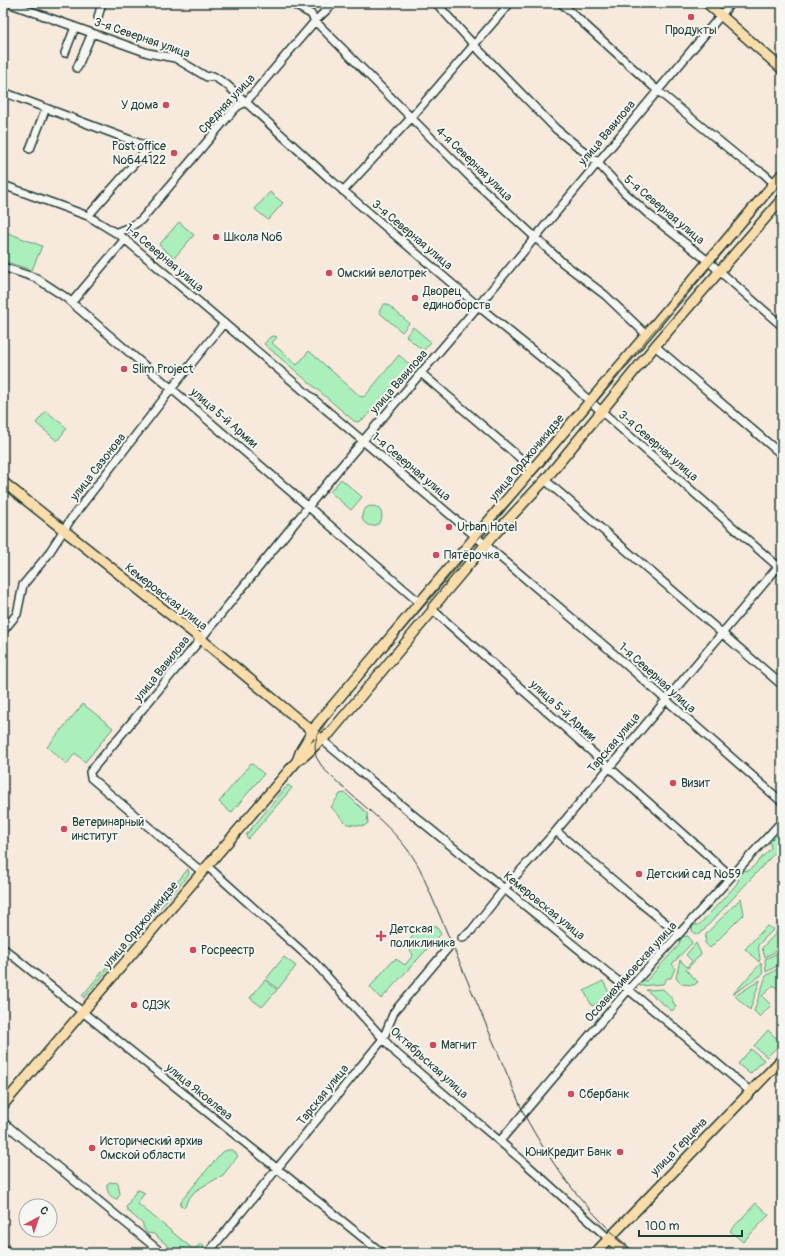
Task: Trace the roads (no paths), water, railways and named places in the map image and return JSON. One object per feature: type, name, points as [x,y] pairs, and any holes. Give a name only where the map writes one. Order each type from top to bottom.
[{"type":"main road","points":[[707,3],[782,69]]},
{"type":"main road","name":"улица Орджоникидзе","points":[[297,761],[299,752],[313,732],[782,174]]},
{"type":"main road","name":"улица Орджоникидзе","points":[[3,1105],[297,761],[307,755],[321,739],[329,734],[434,610],[434,607],[485,545],[545,480],[600,410],[654,346],[782,200]]},
{"type":"main road","name":"Кемеровская улица","points":[[3,482],[201,639],[321,739]]},
{"type":"main road","name":"улица Герцена","points":[[595,1253],[782,1059]]},
{"type":"main road","name":"Октябрьская улица","points":[[608,1238],[626,1253]]},
{"type":"street","name":"3-я Северная улица","points":[[8,3],[148,53],[175,58],[207,77],[213,76],[227,85],[343,191],[478,306],[558,371],[600,410],[781,566]]},
{"type":"street","points":[[98,17],[102,3]]},
{"type":"street","name":"4-я Северная улица","points":[[291,3],[311,14],[315,21],[472,179],[563,262],[605,295],[646,335]]},
{"type":"street","name":"Средняя улица","points":[[117,232],[130,227],[141,220],[232,112],[238,106],[246,102],[315,21],[334,3]]},
{"type":"street","name":"5-я Северная улица","points":[[436,3],[474,45],[556,129],[597,162],[624,192],[647,213],[708,261],[782,326]]},
{"type":"street","points":[[343,191],[411,118],[510,3]]},
{"type":"street","points":[[561,3],[657,90],[746,163],[763,173],[774,183]]},
{"type":"street","name":"улица Вавилова","points":[[91,778],[90,772],[201,639],[362,441],[478,306],[657,90],[732,3]]},
{"type":"street","points":[[65,53],[75,27]]},
{"type":"street","points":[[77,68],[92,33]]},
{"type":"street","points":[[3,92],[149,147],[88,216]]},
{"type":"street","points":[[30,149],[46,108]]},
{"type":"street","name":"1-я Северная улица","points":[[3,184],[88,216],[117,232],[605,646],[664,700],[782,802]]},
{"type":"street","points":[[72,302],[125,239]]},
{"type":"street","name":"улица 5-й Армии","points":[[3,267],[36,278],[72,302],[420,603]]},
{"type":"street","name":"улица Сазонова","points":[[3,631],[17,614],[23,585],[47,556],[63,530],[224,323]]},
{"type":"street","points":[[654,346],[782,455]]},
{"type":"street","points":[[421,373],[533,469]]},
{"type":"street","points":[[545,480],[782,686]]},
{"type":"street","name":"Тарская улица","points":[[462,938],[471,930],[504,889],[556,831],[664,700],[781,566]]},
{"type":"street","name":"улица 5-й Армии","points":[[434,610],[731,876]]},
{"type":"street","name":"Кемеровская улица","points":[[321,739],[628,990],[750,1092]]},
{"type":"street","name":"Октябрьская улица","points":[[91,778],[205,869],[315,963],[359,1010],[396,1053],[500,1141],[608,1238]]},
{"type":"street","name":"Осоавиахимовская улица","points":[[500,1141],[628,990],[782,821]]},
{"type":"street","points":[[556,831],[679,934]]},
{"type":"street","name":"улица Яковлева","points":[[3,948],[276,1170],[382,1253]]},
{"type":"street","name":"Тарская улица","points":[[208,1253],[383,1039],[394,1012],[448,948]]},
{"type":"street","points":[[3,1122],[162,1253]]},
{"type":"street","points":[[3,1248],[10,1253]]},
{"type":"tram line","points":[[636,1253],[587,1206],[559,1171],[535,1134],[524,1114],[420,869],[411,854],[388,828],[323,768],[316,757],[315,746],[317,736],[327,721],[484,532],[543,466],[651,334],[782,183]]},
{"type":"place","name":"Продукты","points":[[691,17]]},
{"type":"place","name":"У дома","points":[[166,105]]},
{"type":"place","name":"Post office №644122","points":[[174,153]]},
{"type":"place","name":"Школа №6","points":[[216,237]]},
{"type":"place","name":"Омский велотрек","points":[[329,273]]},
{"type":"place","name":"Дворец единоборств","points":[[415,298]]},
{"type":"place","name":"Slim Project","points":[[124,369]]},
{"type":"place","name":"Urban Hotel","points":[[449,527]]},
{"type":"place","name":"Пятёрочка","points":[[436,555]]},
{"type":"place","name":"Визит","points":[[673,783]]},
{"type":"place","name":"Ветеринарный институт","points":[[64,829]]},
{"type":"place","name":"Детский сад №59","points":[[639,874]]},
{"type":"place","name":"Детская поликлиника","points":[[381,936]]},
{"type":"place","name":"Росреестр","points":[[193,950]]},
{"type":"place","name":"СДЭК","points":[[134,1005]]},
{"type":"place","name":"Магнит","points":[[433,1045]]},
{"type":"place","name":"Сбербанк","points":[[571,1094]]},
{"type":"place","name":"Исторический архив Омской области","points":[[92,1148]]},
{"type":"place","name":"ЮниКредит Банк","points":[[620,1152]]}]
